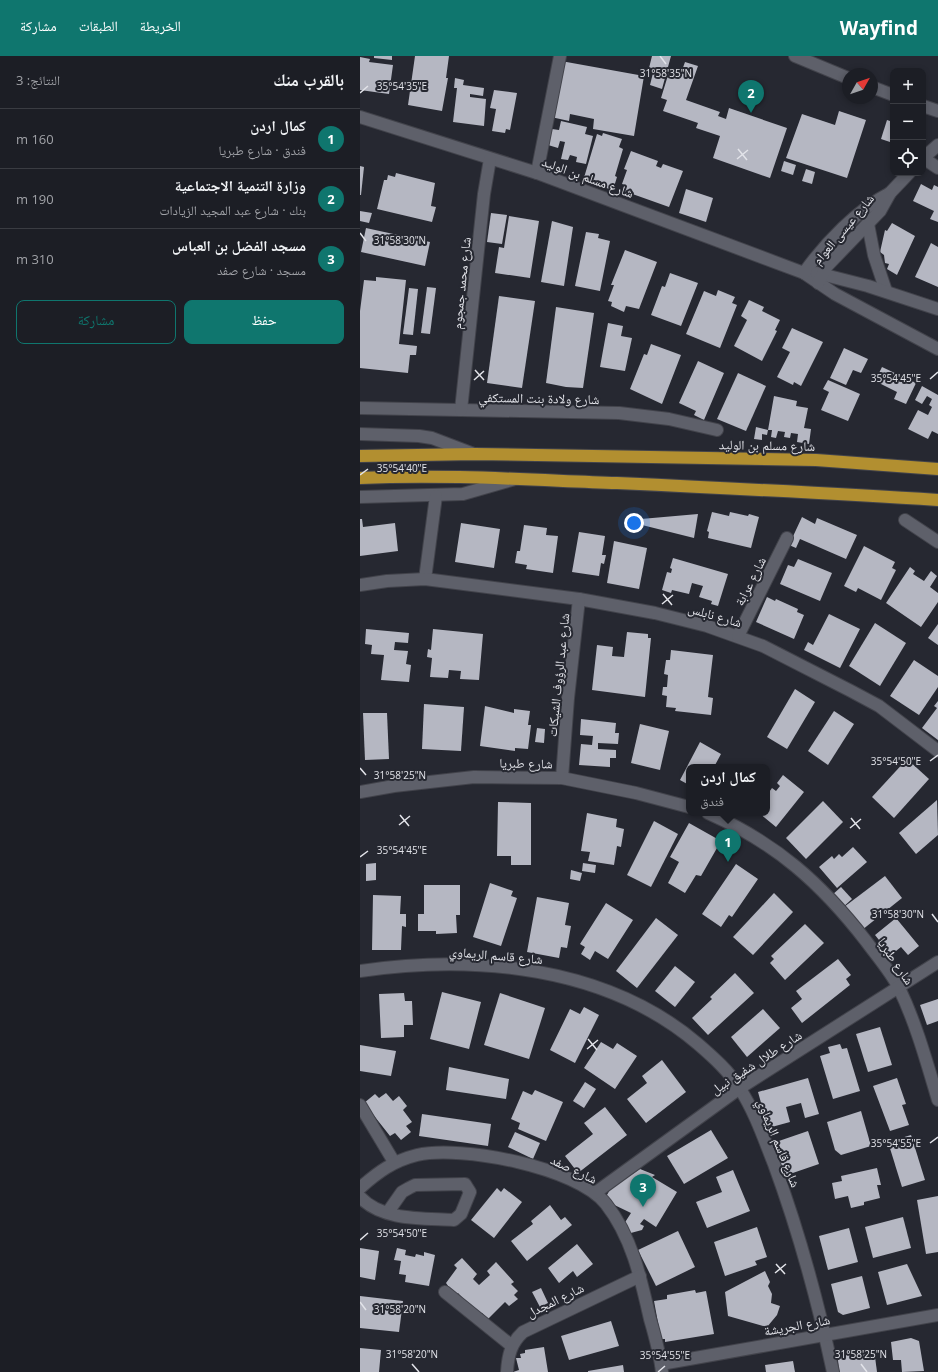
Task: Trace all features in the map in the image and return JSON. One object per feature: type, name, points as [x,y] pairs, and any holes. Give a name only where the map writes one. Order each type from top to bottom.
[{"type":"highway","name":"شارع مسلم بن الوليد","points":[[360,456],[475,454],[816,460],[938,469]]},
{"type":"highway","points":[[360,478],[415,476],[516,479],[842,494],[938,500]]},
{"type":"street","points":[[537,173],[560,56]]},
{"type":"street","points":[[795,56],[842,76]]},
{"type":"street","points":[[878,89],[890,94]]},
{"type":"street","points":[[926,107],[938,111]]},
{"type":"street","name":"شارع مسلم بن الوليد","points":[[360,117],[537,173],[820,278],[886,292],[938,309]]},
{"type":"street","points":[[926,155],[938,145]]},
{"type":"street","name":"شارع محمد جمجوم","points":[[461,410],[484,194],[490,159]]},
{"type":"street","points":[[926,160],[938,168]]},
{"type":"street","name":"شارع عيسى العوام","points":[[820,278],[835,258],[880,211],[890,193],[906,176]]},
{"type":"street","name":"شارع عيسى العوام","points":[[804,272],[820,252],[872,202],[890,193]]},
{"type":"street","points":[[868,224],[874,255],[886,292]]},
{"type":"street","name":"شارع مسلم بن الوليد","points":[[820,278],[938,349]]},
{"type":"street","name":"شارع ولادة بنت المستكفي","points":[[360,408],[619,413],[669,419],[717,430]]},
{"type":"street","name":"شارع مسلم بن الوليد","points":[[360,434],[419,436],[432,438],[475,454]]},
{"type":"street","points":[[360,497],[436,496],[463,494],[516,479]]},
{"type":"street","points":[[425,579],[436,496]]},
{"type":"street","points":[[904,520],[938,542]]},
{"type":"street","name":"شارع عرابة","points":[[738,636],[787,538]]},
{"type":"street","name":"شارع نابلس","points":[[360,585],[387,581],[425,579],[579,599],[655,613],[738,636],[763,646],[879,706],[938,751]]},
{"type":"street","name":"شارع عبد الرؤوف الشيكات","points":[[562,778],[568,698],[579,599]]},
{"type":"street","name":"شارع طبريا","points":[[360,792],[394,786],[474,777],[562,778],[636,793],[686,806]]},
{"type":"street","name":"شارع طبريا","points":[[713,816],[768,846],[795,864],[817,884],[846,916],[898,987],[909,1012],[938,1100]]},
{"type":"street","name":"شارع طلال شفيق نبيل","points":[[595,1193],[740,1088],[938,962]]},
{"type":"street","name":"شارع قاسم الريماوي","points":[[360,971],[423,965],[461,964],[546,973],[581,983],[627,1000],[683,1031],[714,1057],[740,1088],[760,1127],[782,1186],[809,1273],[833,1372]]},
{"type":"street","points":[[360,1105],[394,1162]]},
{"type":"street","name":"شارع صفد","points":[[360,1188],[377,1173],[394,1162],[419,1155],[476,1155],[530,1165],[556,1173],[595,1193],[605,1203],[619,1224],[632,1253],[640,1276],[662,1368]]},
{"type":"street","points":[[360,1197],[367,1205],[388,1212],[400,1216],[454,1220],[461,1214],[470,1192],[465,1184],[415,1185],[402,1192],[388,1212]]},
{"type":"street","name":"شارع المجدل","points":[[507,1372],[509,1354],[512,1346],[523,1332],[640,1276]]},
{"type":"street","points":[[445,1292],[512,1346]]},
{"type":"street","name":"شارع الجريشة","points":[[662,1368],[825,1334],[938,1315]]},
{"type":"building","points":[[374,56],[392,56],[392,60],[374,58]]},
{"type":"building","points":[[415,56],[449,56],[446,78],[448,78],[442,111],[408,105]]},
{"type":"building","points":[[652,56],[671,56],[662,89],[650,85],[654,69],[649,68]]},
{"type":"building","points":[[360,57],[370,59],[369,62],[393,65],[389,94],[360,90]]},
{"type":"building","points":[[561,61],[644,76],[634,136],[593,129],[594,119],[570,114],[569,121],[551,117]]},
{"type":"building","points":[[685,62],[698,66],[686,100],[720,112],[718,116],[726,119],[729,108],[787,128],[770,178],[713,158],[720,136],[696,128],[698,123],[663,111],[667,100],[661,98],[669,72],[680,76]]},
{"type":"building","points":[[455,78],[464,80],[463,85],[484,88],[483,96],[470,94],[470,97],[486,99],[484,126],[453,122],[457,88],[454,88]]},
{"type":"building","points":[[494,90],[517,93],[510,130],[506,129],[505,133],[492,131],[496,109],[490,108]]},
{"type":"building","points":[[839,111],[866,120],[847,178],[786,158],[802,114],[835,125]]},
{"type":"building","points":[[887,120],[890,121],[890,142],[881,139]]},
{"type":"building","points":[[561,121],[587,127],[585,134],[593,136],[586,164],[576,162],[577,157],[570,155],[568,160],[561,159],[565,142],[560,141],[558,148],[548,145],[552,129],[559,130]]},
{"type":"building","points":[[603,133],[622,139],[619,147],[623,149],[615,176],[617,177],[613,190],[583,181],[597,134],[602,136]]},
{"type":"building","points":[[631,151],[658,161],[656,166],[661,168],[663,164],[683,171],[669,207],[624,191],[626,185],[622,184],[627,170],[624,169]]},
{"type":"building","points":[[784,161],[796,165],[793,175],[781,171]]},
{"type":"building","points":[[360,166],[364,167],[361,195],[360,195]]},
{"type":"building","points":[[806,169],[815,172],[812,184],[802,181]]},
{"type":"building","points":[[396,173],[435,183],[431,206],[436,207],[432,222],[377,209],[384,180],[387,180],[388,175],[395,177]]},
{"type":"building","points":[[921,184],[932,190],[934,185],[938,187],[938,222],[930,219],[934,211],[913,201]]},
{"type":"building","points":[[686,189],[713,198],[706,222],[679,213]]},
{"type":"building","points":[[360,211],[372,213],[369,223],[360,221]]},
{"type":"building","points":[[491,213],[507,215],[502,244],[487,242]]},
{"type":"building","points":[[509,216],[539,221],[530,278],[495,273],[499,247],[504,248]]},
{"type":"building","points":[[552,221],[573,227],[564,286],[541,282]]},
{"type":"building","points":[[892,223],[915,236],[897,275],[887,269],[889,264],[885,263],[884,255],[880,252],[885,230],[887,231]]},
{"type":"building","points":[[366,228],[430,242],[425,266],[361,252]]},
{"type":"building","points":[[586,232],[599,234],[598,238],[610,241],[600,291],[575,286]]},
{"type":"building","points":[[931,243],[938,247],[938,287],[915,277]]},
{"type":"building","points":[[625,250],[657,262],[639,309],[626,306],[624,312],[611,306],[612,302],[608,301],[614,285],[611,285]]},
{"type":"building","points":[[670,273],[698,283],[681,326],[651,315],[662,286],[665,287]]},
{"type":"building","points":[[376,277],[406,280],[399,344],[417,346],[416,355],[410,355],[408,373],[360,368],[360,311],[364,280],[376,281]]},
{"type":"building","points":[[427,287],[436,288],[430,334],[421,333]]},
{"type":"building","points":[[409,288],[418,289],[413,335],[403,334]]},
{"type":"building","points":[[718,290],[735,297],[732,303],[737,305],[720,348],[686,334],[704,291],[716,296]]},
{"type":"building","points":[[499,296],[535,301],[522,388],[487,383]]},
{"type":"building","points":[[749,300],[764,307],[762,311],[780,320],[775,330],[777,331],[762,361],[734,346],[747,320],[741,316]]},
{"type":"building","points":[[556,307],[594,313],[583,388],[566,387],[546,383]]},
{"type":"building","points":[[608,323],[623,326],[621,336],[632,338],[625,371],[600,367]]},
{"type":"building","points":[[792,328],[823,342],[801,386],[794,382],[793,385],[777,377],[790,352],[782,348]]},
{"type":"building","points":[[651,344],[681,355],[662,404],[630,389],[644,354],[647,355]]},
{"type":"building","points":[[844,348],[868,359],[861,373],[853,370],[846,385],[830,378]]},
{"type":"building","points":[[698,361],[724,373],[704,420],[694,415],[696,411],[679,403]]},
{"type":"building","points":[[882,367],[916,383],[906,404],[894,399],[897,392],[879,383],[881,379],[877,377]]},
{"type":"building","points":[[738,373],[766,386],[746,431],[717,419]]},
{"type":"building","points":[[828,380],[860,394],[848,421],[821,410],[829,392],[823,389]]},
{"type":"building","points":[[922,386],[938,395],[938,434],[932,431],[928,439],[908,429],[918,410],[928,415],[932,407],[929,405],[932,399],[927,396],[922,404],[915,400]]},
{"type":"building","points":[[774,396],[797,401],[796,406],[808,408],[804,428],[811,429],[809,444],[797,442],[798,434],[791,433],[790,438],[784,437],[785,432],[778,431],[776,438],[771,437],[772,430],[768,430]]},
{"type":"building","points":[[756,427],[768,430],[767,435],[762,434],[762,440],[754,439]]},
{"type":"building","points":[[712,512],[729,516],[730,512],[748,516],[749,514],[759,517],[751,548],[708,538],[709,532],[707,531]]},
{"type":"building","points":[[698,514],[694,538],[642,525],[641,519]]},
{"type":"building","points":[[802,517],[815,524],[817,518],[857,535],[846,559],[800,539],[796,548],[789,545]]},
{"type":"building","points":[[360,519],[362,519],[363,527],[395,523],[398,551],[360,556]]},
{"type":"building","points":[[461,523],[500,529],[494,568],[455,562]]},
{"type":"building","points":[[524,525],[547,528],[546,535],[558,536],[553,573],[526,569],[527,565],[515,563],[517,551],[520,551]]},
{"type":"building","points":[[579,532],[605,536],[602,555],[606,555],[604,564],[601,563],[599,576],[572,572]]},
{"type":"building","points":[[614,541],[647,548],[639,589],[607,583]]},
{"type":"building","points":[[864,546],[895,562],[892,568],[896,570],[881,600],[858,588],[856,592],[844,586]]},
{"type":"building","points":[[673,558],[728,574],[718,606],[711,604],[712,601],[699,597],[703,586],[692,583],[689,594],[672,590],[671,593],[662,590],[667,572],[671,573],[672,569],[670,568]]},
{"type":"building","points":[[798,559],[832,573],[820,601],[780,584],[788,565],[794,567]]},
{"type":"building","points":[[910,567],[915,571],[913,574],[924,581],[931,571],[937,576],[930,587],[938,593],[938,602],[921,627],[886,603]]},
{"type":"building","points":[[767,597],[775,601],[776,599],[798,609],[797,612],[804,615],[794,639],[756,622]]},
{"type":"building","points":[[829,614],[860,629],[840,668],[804,650],[808,642],[813,645]]},
{"type":"building","points":[[875,623],[906,643],[880,686],[849,666]]},
{"type":"building","points":[[938,624],[938,645],[928,638]]},
{"type":"building","points":[[366,629],[409,633],[408,643],[395,642],[394,650],[408,651],[406,664],[411,665],[409,682],[381,680],[384,655],[371,654],[372,645],[365,644]]},
{"type":"building","points":[[433,629],[483,634],[479,680],[460,679],[461,671],[449,670],[448,678],[430,677],[432,658],[427,657],[428,649],[431,650]]},
{"type":"building","points":[[627,632],[648,634],[648,638],[651,638],[645,697],[592,690],[597,645],[613,647],[612,656],[624,657]]},
{"type":"building","points":[[671,650],[713,655],[708,697],[713,698],[711,715],[675,711],[676,708],[666,707],[667,696],[662,695],[663,687],[667,687],[668,675],[664,674],[666,660],[670,660]]},
{"type":"building","points":[[914,660],[938,676],[938,687],[919,715],[890,696]]},
{"type":"building","points":[[795,689],[815,702],[787,749],[767,737]]},
{"type":"building","points":[[938,701],[938,740],[922,728],[937,708],[934,706]]},
{"type":"building","points":[[424,704],[464,707],[461,751],[422,749]]},
{"type":"building","points":[[485,706],[514,713],[514,709],[530,711],[528,725],[531,725],[528,749],[515,748],[515,751],[480,746]]},
{"type":"building","points":[[834,711],[854,724],[828,765],[808,751]]},
{"type":"building","points":[[363,713],[387,713],[389,759],[365,760]]},
{"type":"building","points":[[581,719],[616,723],[615,733],[619,733],[618,744],[598,743],[598,749],[616,750],[616,758],[610,758],[610,767],[579,765],[581,744],[592,745],[593,736],[580,735]]},
{"type":"building","points":[[640,724],[669,731],[660,770],[631,763]]},
{"type":"building","points":[[537,728],[545,729],[544,743],[535,742]]},
{"type":"building","points":[[700,742],[721,754],[716,764],[688,764]]},
{"type":"building","points":[[907,759],[929,779],[894,818],[872,797]]},
{"type":"building","points":[[686,769],[686,783],[680,780]]},
{"type":"building","points":[[783,775],[804,792],[776,827],[763,816],[770,816],[770,791],[772,788],[776,791],[780,786],[777,783]]},
{"type":"building","points":[[937,800],[938,835],[916,854],[899,833]]},
{"type":"building","points":[[823,801],[843,822],[806,859],[786,838]]},
{"type":"building","points":[[498,802],[531,803],[531,865],[511,865],[511,856],[497,856]]},
{"type":"building","points":[[587,813],[617,819],[616,827],[624,829],[621,847],[617,846],[614,865],[588,861],[590,852],[581,851]]},
{"type":"building","points":[[654,821],[678,834],[651,887],[627,875]]},
{"type":"building","points":[[689,823],[721,841],[701,876],[696,875],[685,893],[668,883],[679,862],[670,857]]},
{"type":"building","points":[[853,847],[867,862],[837,888],[819,867],[832,856],[834,859],[839,854],[842,857]]},
{"type":"building","points":[[376,863],[376,880],[366,881],[366,864]]},
{"type":"building","points":[[583,863],[596,865],[595,873],[582,871]]},
{"type":"building","points":[[736,864],[758,879],[732,917],[729,915],[721,927],[702,914]]},
{"type":"building","points":[[571,870],[582,873],[580,881],[570,879]]},
{"type":"building","points":[[885,876],[902,898],[862,930],[844,907]]},
{"type":"building","points":[[490,883],[513,891],[511,896],[517,898],[501,946],[473,937]]},
{"type":"building","points":[[424,885],[460,885],[460,915],[456,915],[457,933],[436,934],[436,931],[418,931],[418,914],[424,914]]},
{"type":"building","points":[[841,887],[852,899],[842,908],[831,896]]},
{"type":"building","points":[[774,893],[793,912],[753,955],[733,937]]},
{"type":"building","points":[[373,895],[401,896],[400,914],[406,914],[406,927],[402,926],[401,950],[372,950]]},
{"type":"building","points":[[537,897],[569,903],[565,925],[571,926],[567,948],[561,947],[559,958],[527,952]]},
{"type":"building","points":[[606,903],[633,920],[608,959],[595,951],[590,960],[581,954],[585,947],[580,944]]},
{"type":"building","points":[[656,918],[678,935],[637,988],[616,971]]},
{"type":"building","points":[[896,918],[919,946],[908,955],[901,947],[891,955],[875,935]]},
{"type":"building","points":[[805,924],[824,943],[785,980],[770,963],[774,959],[771,956]]},
{"type":"building","points":[[838,959],[851,975],[846,979],[850,985],[802,1023],[791,1008],[802,999],[796,991]]},
{"type":"building","points":[[675,966],[695,982],[675,1007],[655,991]]},
{"type":"building","points":[[735,973],[754,993],[708,1035],[692,1018],[712,999],[710,997]]},
{"type":"building","points":[[442,992],[481,1002],[469,1049],[430,1039]]},
{"type":"building","points":[[404,993],[405,1001],[412,1001],[413,1025],[404,1025],[404,1037],[381,1038],[379,994]]},
{"type":"building","points":[[500,993],[545,1008],[529,1059],[484,1045]]},
{"type":"building","points":[[938,999],[938,1021],[927,1025],[920,1005]]},
{"type":"building","points":[[584,1007],[599,1015],[575,1063],[550,1050],[570,1009],[580,1014]]},
{"type":"building","points":[[763,1009],[780,1028],[747,1057],[731,1037]]},
{"type":"building","points":[[880,1027],[892,1065],[868,1072],[856,1034]]},
{"type":"building","points":[[601,1042],[613,1049],[617,1043],[637,1056],[615,1089],[584,1068]]},
{"type":"building","points":[[840,1044],[842,1049],[847,1048],[860,1091],[833,1099],[820,1056],[830,1053],[828,1047]]},
{"type":"building","points":[[360,1045],[396,1051],[391,1076],[360,1071]]},
{"type":"building","points":[[662,1060],[686,1092],[646,1123],[627,1099],[647,1083],[642,1076]]},
{"type":"building","points":[[449,1067],[509,1079],[506,1099],[446,1090]]},
{"type":"building","points":[[808,1078],[819,1114],[805,1118],[801,1103],[786,1107],[790,1122],[768,1128],[758,1092]]},
{"type":"building","points":[[897,1078],[906,1104],[902,1105],[909,1125],[890,1131],[873,1086]]},
{"type":"building","points":[[585,1082],[596,1089],[584,1108],[573,1101]]},
{"type":"building","points":[[535,1090],[563,1102],[546,1141],[518,1129],[520,1123],[511,1119],[523,1091],[532,1095]]},
{"type":"building","points":[[386,1093],[393,1101],[399,1096],[407,1106],[403,1110],[412,1122],[406,1126],[411,1132],[401,1140],[395,1133],[390,1136],[364,1103],[375,1094],[379,1098]]},
{"type":"building","points":[[605,1107],[627,1135],[578,1173],[565,1156],[593,1134],[584,1123]]},
{"type":"building","points":[[861,1111],[871,1146],[841,1155],[835,1150],[827,1122]]},
{"type":"building","points":[[422,1114],[491,1124],[488,1146],[419,1136]]},
{"type":"building","points":[[711,1130],[728,1158],[684,1184],[667,1156]]},
{"type":"building","points":[[808,1131],[819,1164],[784,1176],[773,1143]]},
{"type":"building","points":[[515,1132],[540,1143],[533,1159],[508,1147]]},
{"type":"building","points":[[911,1135],[925,1180],[902,1187],[888,1142]]},
{"type":"building","points":[[877,1168],[881,1185],[877,1185],[880,1198],[864,1202],[864,1205],[851,1208],[848,1196],[835,1199],[832,1183],[842,1181],[841,1176]]},
{"type":"building","points":[[640,1169],[655,1175],[652,1177],[677,1192],[656,1227],[644,1219],[640,1224],[644,1226],[642,1230],[627,1234],[622,1227],[631,1213],[604,1200],[611,1188]]},
{"type":"building","points":[[733,1170],[750,1211],[707,1228],[696,1202],[722,1192],[716,1177]]},
{"type":"building","points":[[497,1188],[501,1192],[504,1188],[522,1202],[494,1238],[471,1220]]},
{"type":"building","points":[[938,1196],[938,1252],[926,1254],[917,1200]]},
{"type":"building","points":[[550,1205],[561,1220],[565,1217],[572,1225],[527,1261],[511,1241],[533,1224],[531,1221]]},
{"type":"building","points":[[903,1217],[911,1248],[873,1258],[865,1227]]},
{"type":"building","points":[[757,1227],[767,1257],[755,1261],[757,1265],[725,1276],[714,1242]]},
{"type":"building","points":[[849,1228],[858,1262],[828,1270],[819,1236]]},
{"type":"building","points":[[678,1231],[695,1267],[656,1286],[638,1250]]},
{"type":"building","points":[[577,1244],[593,1264],[577,1277],[573,1271],[559,1283],[548,1268]]},
{"type":"building","points":[[360,1248],[379,1251],[375,1280],[360,1277]]},
{"type":"building","points":[[397,1248],[406,1250],[405,1255],[415,1257],[416,1254],[424,1256],[424,1252],[435,1255],[429,1286],[405,1282],[406,1275],[399,1274],[401,1261],[394,1260]]},
{"type":"building","points":[[462,1258],[477,1274],[473,1279],[479,1285],[490,1275],[487,1271],[496,1262],[514,1282],[511,1284],[518,1291],[514,1295],[518,1299],[509,1306],[505,1302],[488,1319],[482,1313],[479,1316],[458,1293],[455,1296],[446,1283],[457,1268],[454,1265]]},
{"type":"building","points":[[907,1264],[922,1296],[887,1305],[878,1272]]},
{"type":"building","points":[[765,1271],[770,1282],[768,1286],[772,1294],[771,1303],[780,1306],[777,1315],[767,1327],[728,1316],[725,1292]]},
{"type":"building","points":[[862,1276],[870,1308],[843,1315],[838,1312],[831,1284]]},
{"type":"building","points":[[541,1288],[548,1303],[540,1307],[532,1292]]},
{"type":"building","points":[[695,1290],[696,1293],[706,1291],[714,1334],[665,1342],[665,1339],[661,1339],[654,1301],[667,1299],[667,1295]]},
{"type":"building","points":[[360,1296],[403,1301],[399,1332],[360,1328]]},
{"type":"building","points":[[611,1321],[619,1346],[569,1360],[561,1336]]},
{"type":"building","points":[[911,1338],[919,1341],[924,1371],[902,1372],[901,1360],[893,1360],[891,1342]]},
{"type":"building","points":[[544,1347],[548,1372],[513,1372],[519,1370],[516,1358],[521,1358],[520,1354],[525,1353],[525,1350]]},
{"type":"building","points":[[360,1348],[381,1350],[379,1372],[360,1372]]},
{"type":"building","points":[[874,1349],[877,1372],[839,1372],[838,1360],[845,1352]]},
{"type":"building","points":[[793,1361],[795,1372],[766,1372],[765,1365]]},
{"type":"building","points":[[623,1365],[624,1372],[588,1372],[588,1371]]},
{"type":"place","name":"وزارة التنمية الاجتماعية","points":[[751,113]]},
{"type":"place","name":"كمال اردن","points":[[728,862]]},
{"type":"place","name":"مسجد الفضل بن العباس","points":[[643,1207]]}]
